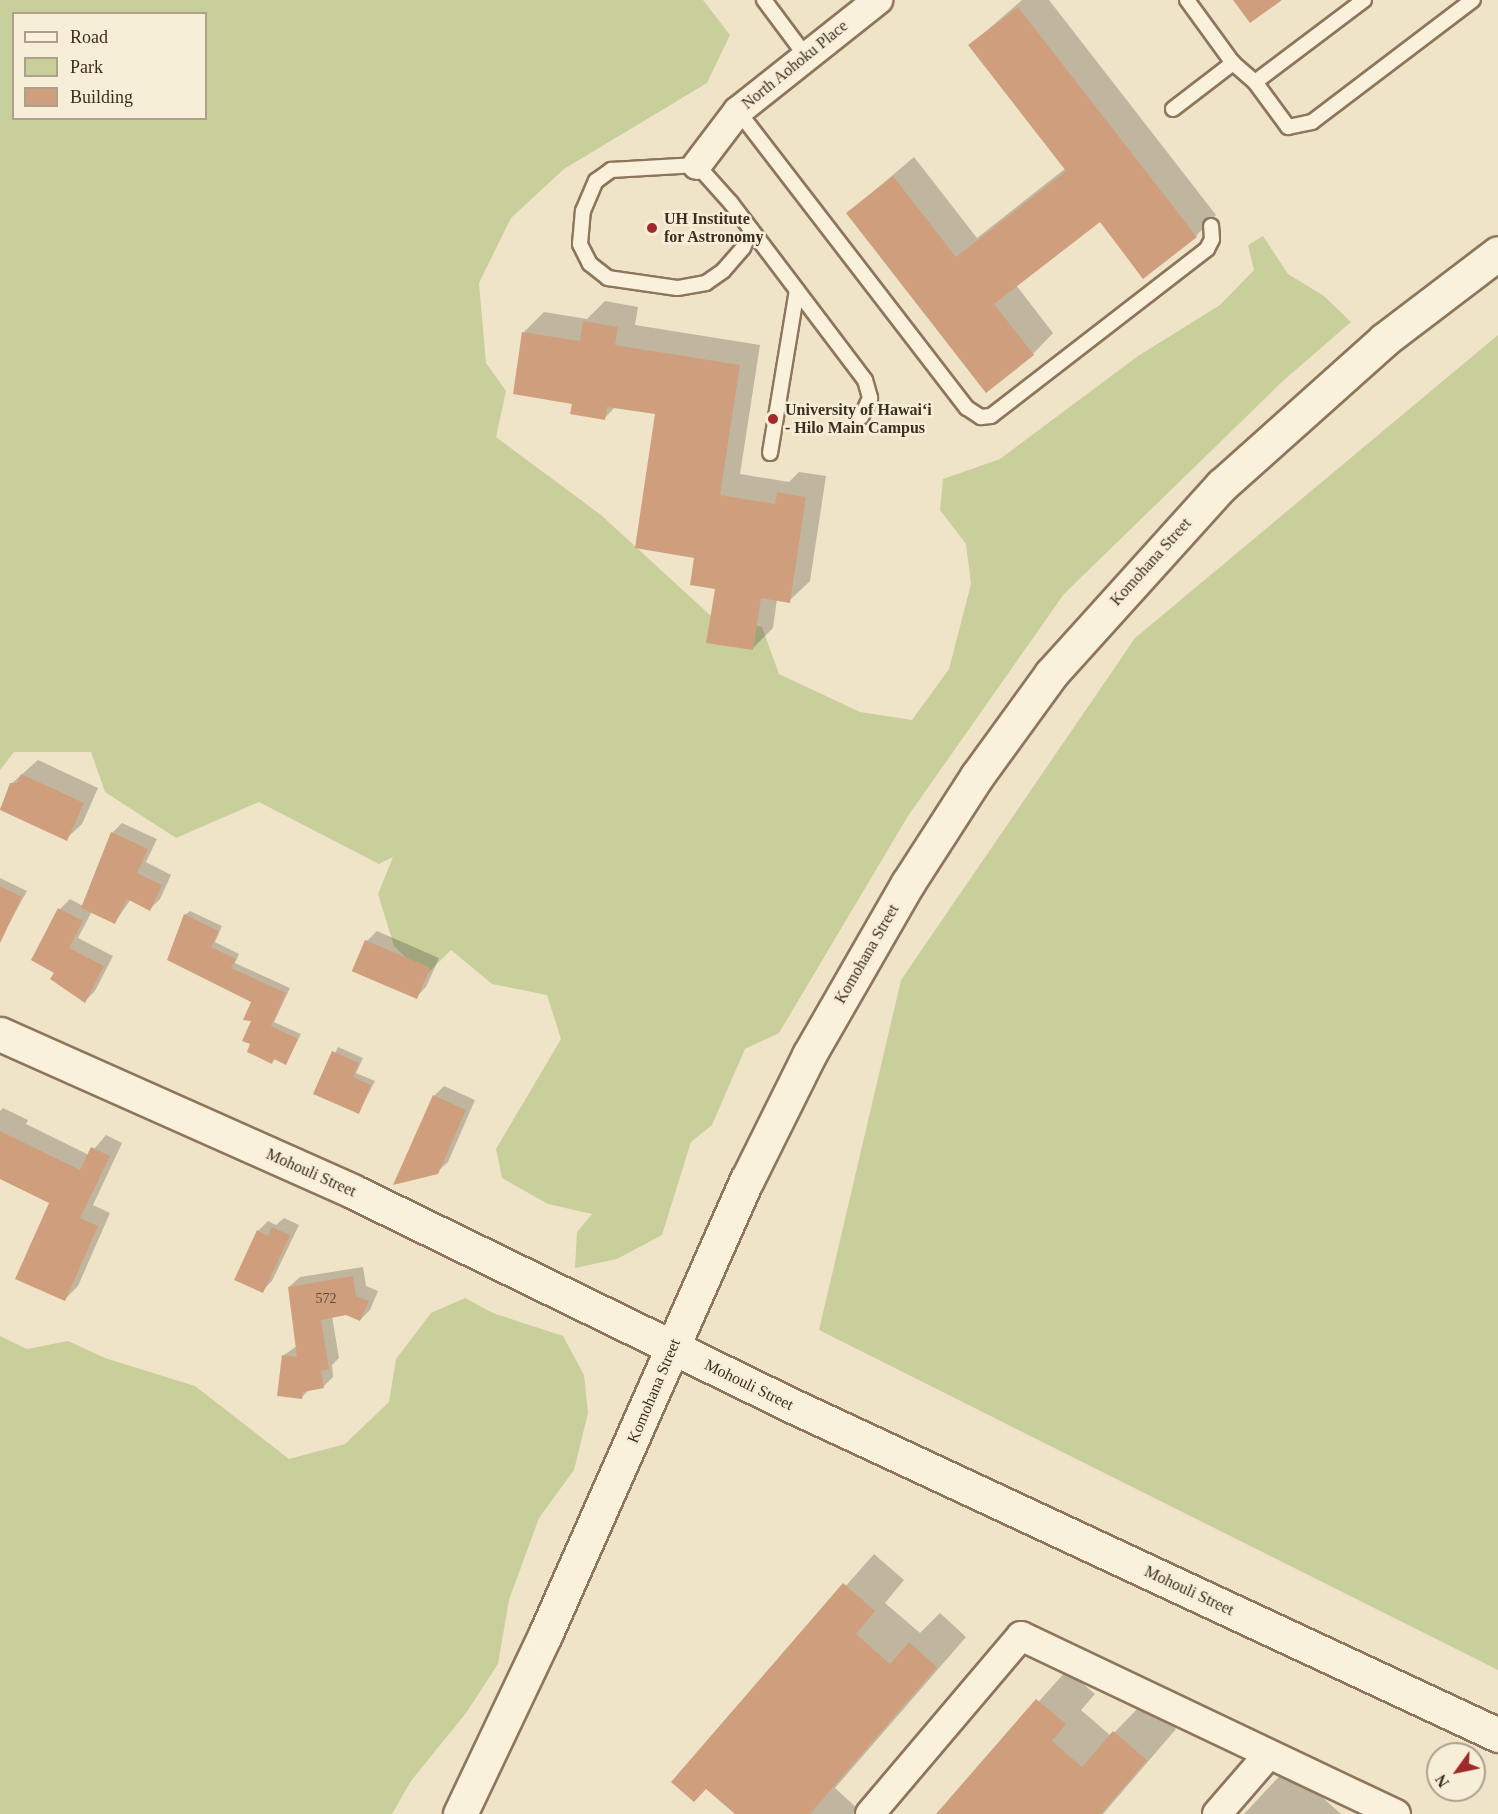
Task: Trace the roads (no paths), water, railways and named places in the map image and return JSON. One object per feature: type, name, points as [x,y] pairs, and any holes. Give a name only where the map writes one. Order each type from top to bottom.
[{"type":"main road","name":"Komohana Street","points":[[460,1814],[550,1625],[747,1180],[815,1045],[908,883],[977,776],[1051,674],[1222,485],[1383,340],[1498,253]]},
{"type":"main road","name":"Mohouli Street","points":[[0,1034],[352,1191],[672,1348],[1498,1736]]},
{"type":"street","name":"North Aohoku Place","points":[[697,165],[738,111],[805,55],[878,0]]},
{"type":"street","points":[[870,1814],[1021,1636],[1396,1814]]},
{"type":"street","points":[[1217,1814],[1269,1754]]},
{"type":"lane","points":[[764,0],[805,55]]},
{"type":"lane","points":[[1186,0],[1233,63],[1255,82],[1288,127],[1312,122],[1473,0]]},
{"type":"lane","points":[[1255,82],[1364,0]]},
{"type":"lane","points":[[1173,109],[1233,63]]},
{"type":"lane","points":[[738,111],[967,408],[981,417],[991,416],[1207,249],[1212,239],[1211,226]]},
{"type":"lane","points":[[751,230],[742,248],[723,271],[706,283],[677,288],[608,278],[590,264],[580,244],[583,211],[596,181],[611,170],[697,165],[751,230],[865,380],[870,398],[861,417]]},
{"type":"lane","points":[[770,453],[797,290]]},
{"type":"place","name":"UH Institute for Astronomy","points":[[652,228]]},
{"type":"place","name":"University of Hawaiʻi - Hilo Main Campus","points":[[773,419]]}]
